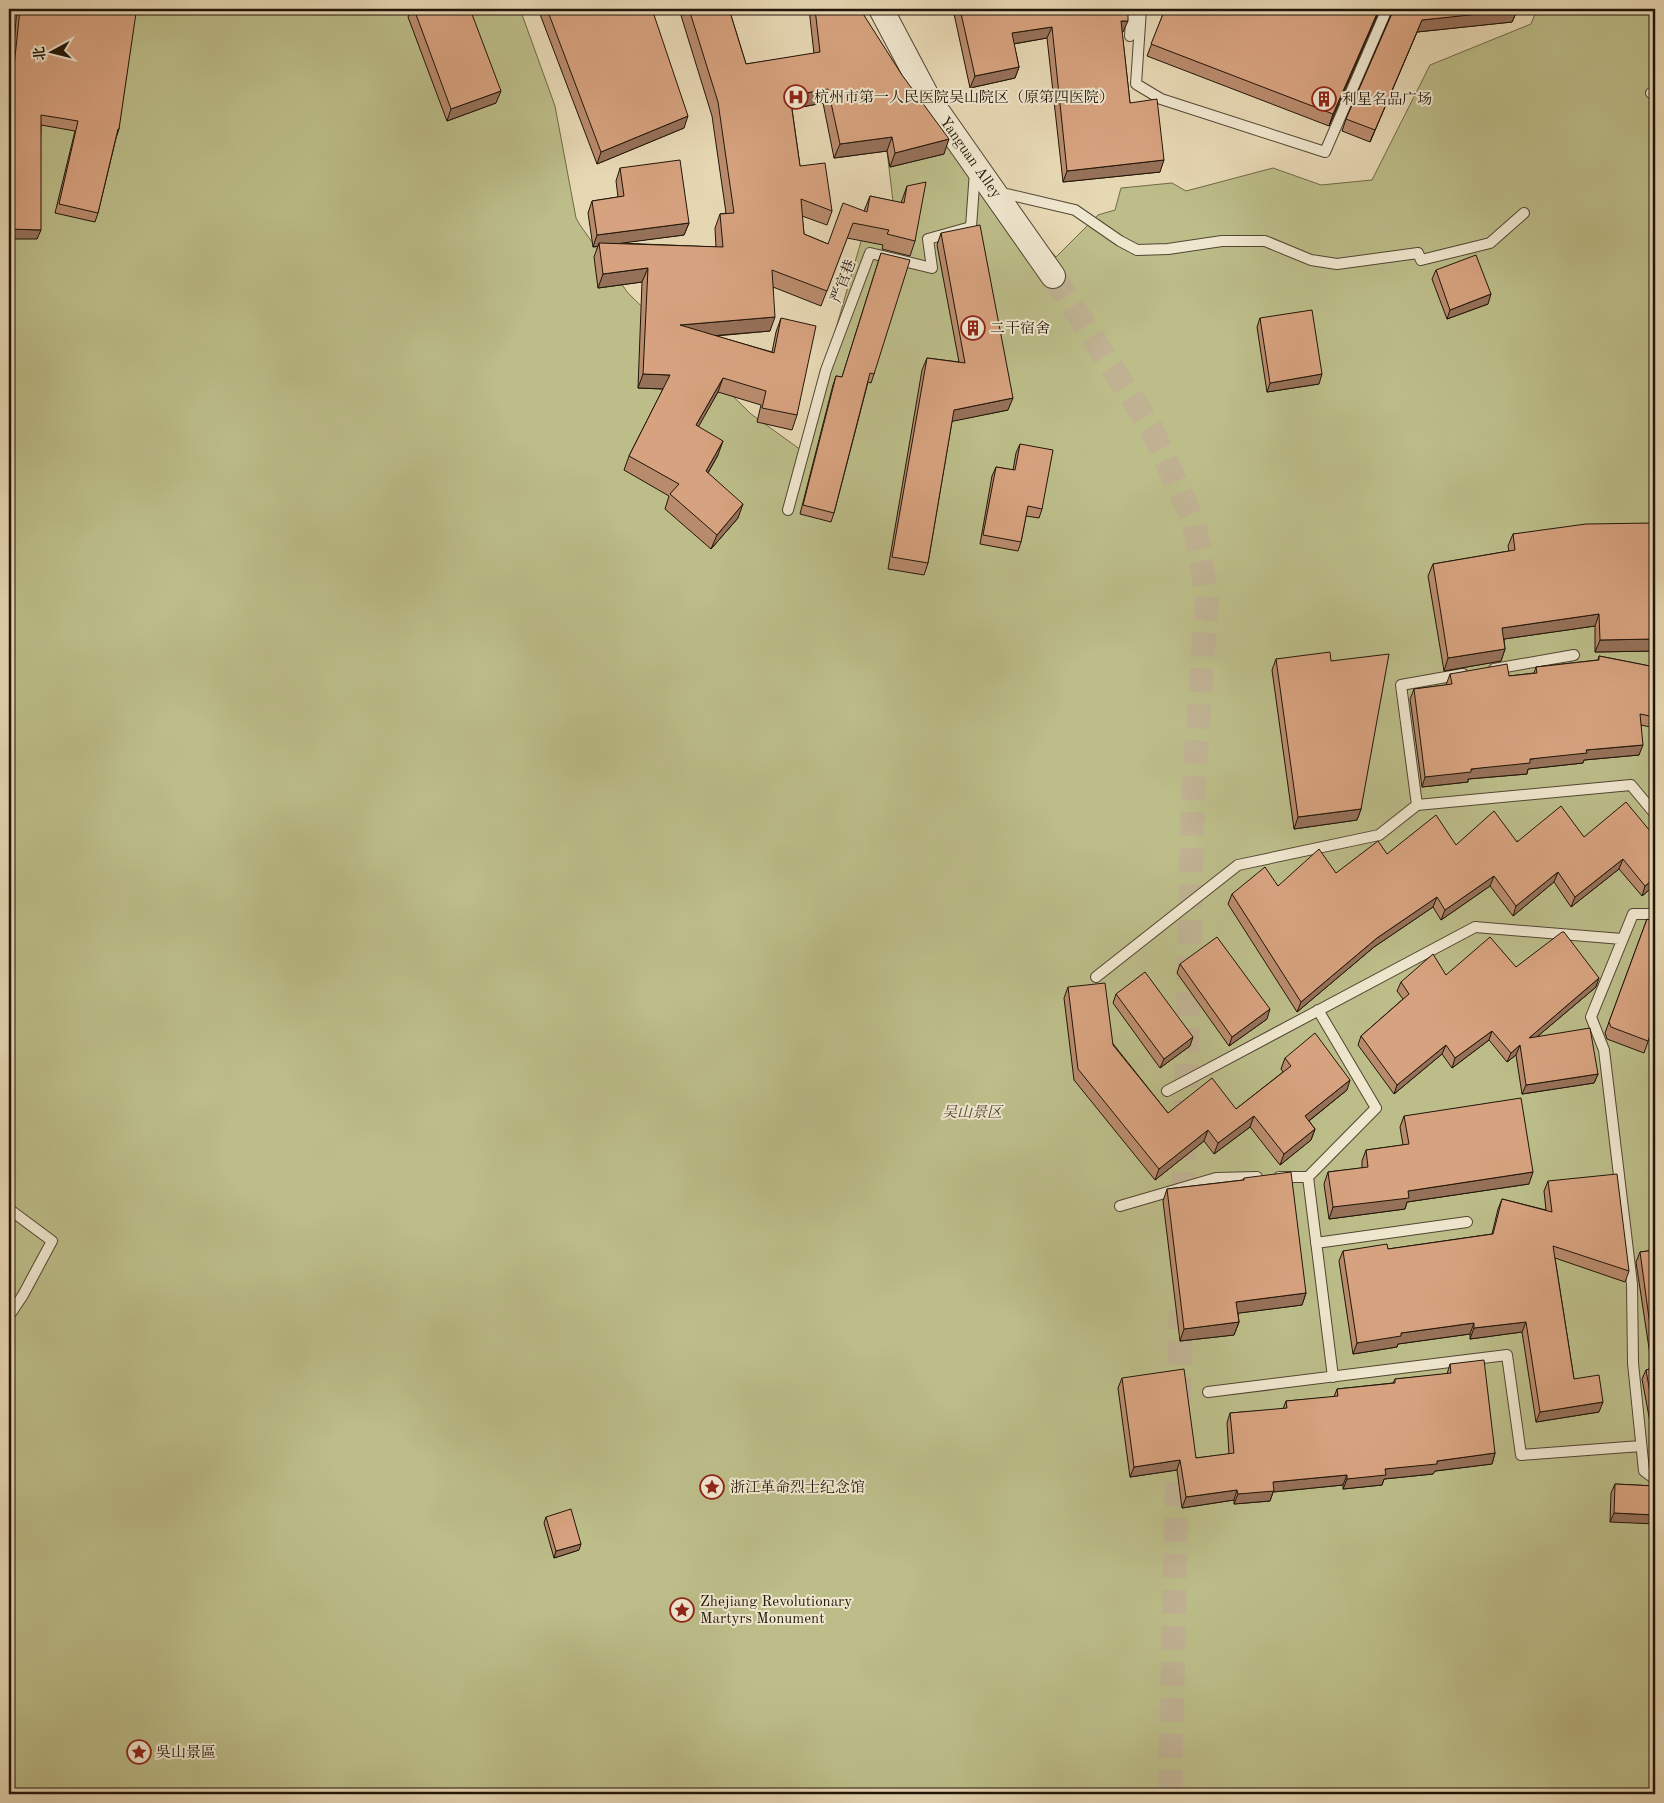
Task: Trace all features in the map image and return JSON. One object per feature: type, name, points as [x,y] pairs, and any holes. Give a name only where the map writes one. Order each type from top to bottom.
[{"type":"street","name":"Yanguan Alley","points":[[880,9],[928,98],[1053,276]]},
{"type":"lane","points":[[1130,36],[1132,9]]},
{"type":"lane","points":[[1141,9],[1136,84],[1161,99],[1325,152],[1387,9]]},
{"type":"lane","name":"严官巷","points":[[788,510],[826,370],[870,253],[932,268],[928,239],[971,227],[976,165]]},
{"type":"lane","points":[[994,191],[1075,210],[1120,241],[1137,250],[1168,249],[1222,242],[1265,241],[1311,260],[1337,264],[1418,253],[1421,260],[1490,243],[1524,213]]},
{"type":"lane","points":[[1418,805],[1401,685],[1574,655]]},
{"type":"lane","points":[[1096,976],[1238,865],[1379,835],[1418,805],[1631,785],[1655,814]]},
{"type":"lane","points":[[1655,914],[1633,914],[1591,1017],[1604,1050],[1632,1284],[1633,1364],[1644,1471],[1655,1479]]},
{"type":"lane","points":[[1168,1091],[1475,926],[1622,939]]},
{"type":"lane","points":[[1120,1206],[1216,1178],[1308,1177],[1376,1108],[1318,1010]]},
{"type":"lane","points":[[1308,1177],[1333,1377]]},
{"type":"lane","points":[[9,1209],[52,1241],[23,1295],[9,1316]]},
{"type":"lane","points":[[1316,1244],[1467,1222]]},
{"type":"lane","points":[[1208,1392],[1507,1355],[1521,1455],[1641,1446]]},
{"type":"green space","name":"吴山景区","points":[[9,9],[520,9],[555,106],[576,218],[580,225],[628,293],[751,414],[801,450],[864,231],[896,227],[881,100],[901,80],[1056,257],[1098,215],[1115,210],[1121,188],[1172,183],[1186,191],[1273,168],[1321,185],[1372,180],[1430,65],[1531,24],[1537,9],[1655,9],[1655,1794],[9,1794]]},
{"type":"building","points":[[20,9],[108,9],[136,13],[119,129],[98,213],[59,204],[78,121],[41,115],[41,230],[9,229],[9,66],[14,67]]},
{"type":"building","points":[[414,9],[470,9],[501,91],[451,109]]},
{"type":"building","points":[[547,9],[652,9],[688,116],[601,152]]},
{"type":"building","points":[[689,9],[729,9],[746,64],[820,52],[815,9],[860,9],[902,75],[949,139],[895,153],[892,137],[840,144],[828,89],[790,96],[800,166],[825,163],[832,211],[801,199],[804,234],[828,244],[843,203],[867,212],[870,196],[904,203],[907,186],[926,182],[915,241],[887,234],[889,230],[853,223],[827,291],[772,270],[775,317],[680,325],[774,353],[781,318],[816,326],[797,415],[762,408],[766,391],[723,378],[696,425],[723,441],[706,471],[743,504],[717,535],[670,494],[679,484],[629,456],[670,375],[643,374],[648,268],[603,274],[599,243],[723,247],[720,214],[734,213],[718,102]]},
{"type":"building","points":[[960,9],[1128,9],[1128,21],[1121,21],[1130,103],[1157,99],[1164,160],[1067,171],[1052,27],[1012,33],[1019,67],[975,76]]},
{"type":"building","points":[[1165,9],[1379,9],[1333,114],[1151,44]]},
{"type":"building","points":[[1394,9],[1517,10],[1422,20],[1375,130],[1346,119]]},
{"type":"building","points":[[680,160],[689,223],[597,235],[592,201],[624,196],[620,168]]},
{"type":"building","points":[[980,225],[1013,398],[954,410],[928,563],[892,557],[927,358],[965,363],[941,233]]},
{"type":"building","points":[[881,253],[910,260],[874,374],[870,373],[834,513],[803,505],[836,376],[842,377]]},
{"type":"building","points":[[1476,255],[1491,294],[1450,310],[1436,270]]},
{"type":"building","points":[[1312,310],[1322,374],[1270,383],[1260,318]]},
{"type":"building","points":[[1020,444],[1053,450],[1042,509],[1028,506],[1021,542],[983,535],[996,467],[1015,470]]},
{"type":"building","points":[[1655,523],[1655,639],[1600,640],[1599,614],[1502,628],[1505,649],[1448,658],[1433,564],[1515,550],[1513,534],[1586,524]]},
{"type":"building","points":[[1330,652],[1331,661],[1389,654],[1361,809],[1298,817],[1276,659]]},
{"type":"building","points":[[1599,656],[1655,667],[1655,717],[1640,714],[1643,745],[1586,750],[1587,753],[1530,759],[1530,763],[1471,769],[1471,772],[1425,777],[1414,689],[1452,684],[1450,674],[1507,664],[1509,676],[1537,673],[1536,667],[1599,660]]},
{"type":"building","points":[[1626,802],[1655,837],[1655,878],[1645,886],[1623,859],[1575,897],[1558,872],[1516,906],[1494,876],[1445,910],[1437,897],[1377,938],[1301,1002],[1232,894],[1265,867],[1278,886],[1319,849],[1336,873],[1378,841],[1387,854],[1436,815],[1456,845],[1494,811],[1517,842],[1561,806],[1584,837]]},
{"type":"building","points":[[1647,919],[1655,922],[1655,1021],[1648,1041],[1611,1027],[1609,1022]]},
{"type":"building","points":[[1564,932],[1599,978],[1529,1038],[1590,1028],[1598,1074],[1526,1085],[1520,1045],[1511,1053],[1492,1031],[1455,1058],[1446,1045],[1397,1085],[1361,1036],[1409,994],[1401,982],[1433,954],[1446,975],[1490,937],[1516,967]]},
{"type":"building","points":[[1217,937],[1270,1009],[1232,1037],[1180,964]]},
{"type":"building","points":[[1145,972],[1193,1037],[1164,1059],[1116,994]]},
{"type":"building","points":[[1105,983],[1113,1045],[1168,1113],[1212,1078],[1236,1109],[1291,1066],[1285,1058],[1315,1033],[1350,1080],[1305,1116],[1315,1129],[1284,1154],[1254,1116],[1218,1143],[1208,1130],[1159,1169],[1078,1069],[1068,987]]},
{"type":"building","points":[[1521,1098],[1533,1172],[1408,1191],[1409,1198],[1333,1207],[1328,1172],[1368,1167],[1366,1150],[1409,1144],[1404,1116]]},
{"type":"building","points":[[1291,1172],[1306,1293],[1236,1302],[1239,1322],[1184,1329],[1167,1189],[1244,1180],[1244,1178]]},
{"type":"building","points":[[1617,1174],[1629,1271],[1553,1246],[1574,1379],[1599,1375],[1603,1402],[1540,1412],[1526,1322],[1474,1328],[1474,1323],[1401,1333],[1401,1336],[1357,1343],[1343,1251],[1387,1244],[1388,1249],[1493,1234],[1502,1199],[1552,1212],[1548,1181]]},
{"type":"building","points":[[1655,1250],[1655,1362],[1640,1252]]},
{"type":"building","points":[[1484,1360],[1495,1453],[1437,1461],[1437,1464],[1385,1469],[1386,1475],[1347,1479],[1347,1475],[1273,1482],[1274,1491],[1238,1494],[1237,1490],[1186,1497],[1180,1460],[1134,1467],[1122,1378],[1184,1369],[1196,1458],[1234,1453],[1230,1413],[1287,1408],[1286,1401],[1338,1396],[1337,1389],[1395,1383],[1395,1379],[1451,1373],[1450,1364]]},
{"type":"building","points":[[1655,1368],[1655,1421],[1646,1370]]},
{"type":"building","points":[[1615,1484],[1655,1486],[1655,1515],[1614,1513]]},
{"type":"building","points":[[571,1509],[581,1544],[556,1551],[546,1517]]},
{"type":"tunnel","points":[[1053,276],[1151,428],[1194,522],[1207,596],[1193,799],[1183,1214]]},
{"type":"tunnel","points":[[1179,1401],[1181,1310]]},
{"type":"tunnel","points":[[1170,1794],[1178,1442]]},
{"type":"place","name":"杭州市第一人民医院吴山院区（原第四医院）","points":[[796,97]]},
{"type":"place","name":"利星名品广场","points":[[1324,99]]},
{"type":"place","name":"二干宿舍","points":[[973,328]]},
{"type":"place","name":"浙江革命烈士纪念馆","points":[[712,1487]]},
{"type":"place","name":"Zhejiang Revolutionary Martyrs Monument","points":[[682,1610]]},
{"type":"place","name":"吳山景區","points":[[139,1752]]}]
